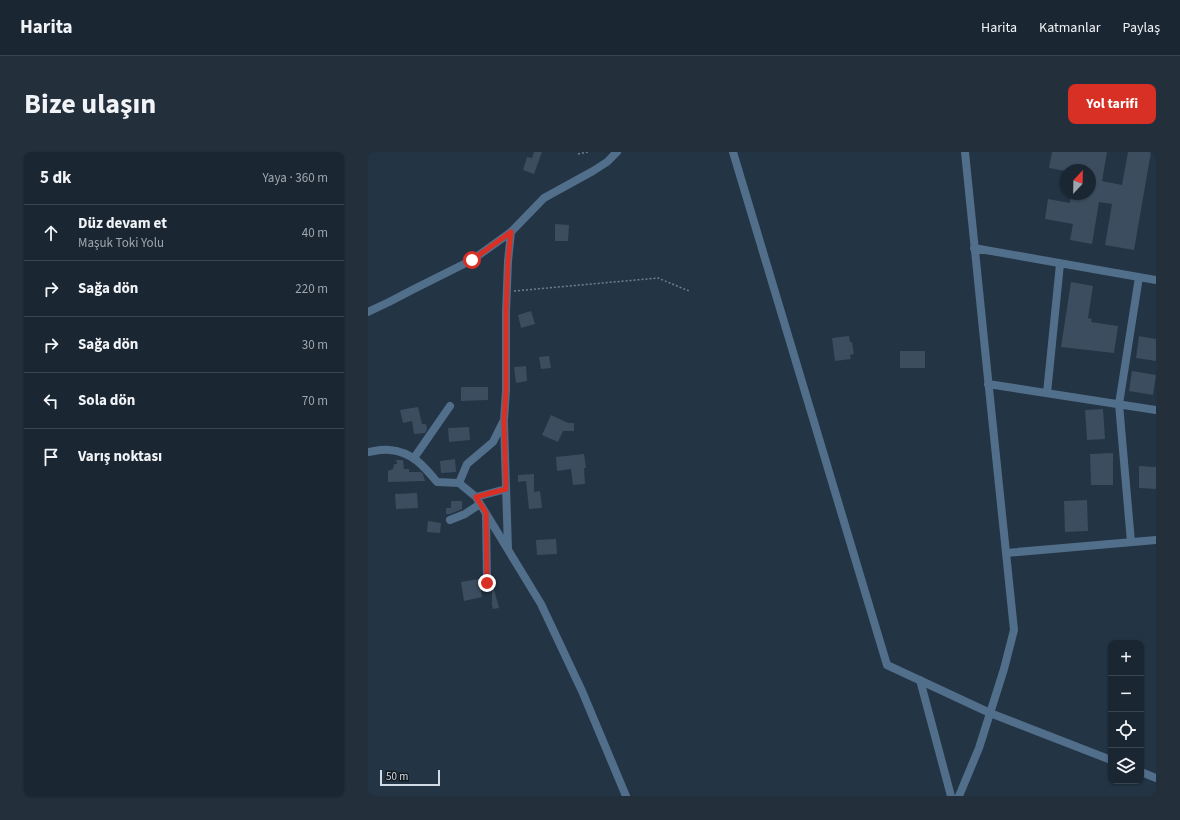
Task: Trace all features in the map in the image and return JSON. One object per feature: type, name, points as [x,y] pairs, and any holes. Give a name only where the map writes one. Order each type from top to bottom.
[{"type":"street","points":[[368,312],[472,260],[511,232],[544,198],[593,171],[607,162],[617,152]]},
{"type":"street","points":[[733,152],[887,664],[990,713],[1108,759]]},
{"type":"street","points":[[959,796],[979,748],[1014,630],[965,152]]},
{"type":"street","points":[[508,550],[504,420],[506,392],[508,261],[511,232]]},
{"type":"street","points":[[974,248],[1156,280]]},
{"type":"street","points":[[1047,393],[1060,264]]},
{"type":"street","points":[[1131,542],[1119,404],[1140,277]]},
{"type":"street","points":[[988,384],[1156,410]]},
{"type":"street","points":[[414,458],[450,406]]},
{"type":"street","points":[[459,483],[467,464],[493,442],[504,420]]},
{"type":"street","points":[[368,452],[389,450],[410,455],[425,468],[437,482],[459,483],[478,500],[541,604],[582,691],[626,796]]},
{"type":"street","points":[[450,520],[465,514],[478,500],[506,489]]},
{"type":"street","points":[[486,513],[487,583]]},
{"type":"street","points":[[1006,553],[1156,540]]},
{"type":"street","points":[[920,680],[951,796]]},
{"type":"street","points":[[1144,773],[1156,778]]},
{"type":"path","points":[[578,154],[588,152]]},
{"type":"path","points":[[507,291],[658,278],[689,291]]},
{"type":"building","points":[[534,152],[542,152],[534,174],[523,170],[527,157],[532,158]]},
{"type":"building","points":[[1052,152],[1107,152],[1102,181],[1122,185],[1128,152],[1151,152],[1134,250],[1105,245],[1112,204],[1099,202],[1092,244],[1070,240],[1073,224],[1045,219],[1048,199],[1070,203],[1070,200],[1096,200],[1096,164],[1060,164],[1060,170],[1049,168]]},
{"type":"building","points":[[555,224],[569,225],[568,241],[555,241]]},
{"type":"building","points":[[1071,282],[1093,286],[1088,318],[1092,319],[1091,322],[1118,326],[1114,353],[1061,347]]},
{"type":"building","points":[[531,311],[535,324],[521,328],[518,315]]},
{"type":"building","points":[[849,336],[850,342],[852,342],[854,354],[850,355],[851,359],[835,361],[832,338]]},
{"type":"building","points":[[1139,336],[1156,339],[1156,361],[1136,358]]},
{"type":"building","points":[[900,351],[925,351],[925,368],[900,368]]},
{"type":"building","points":[[549,356],[551,368],[541,369],[539,357]]},
{"type":"building","points":[[526,366],[527,381],[516,383],[514,367]]},
{"type":"building","points":[[1132,371],[1156,375],[1153,395],[1129,391]]},
{"type":"building","points":[[461,387],[488,387],[488,400],[461,401]]},
{"type":"building","points":[[418,407],[422,424],[426,424],[427,429],[425,433],[414,434],[412,421],[403,423],[400,410]]},
{"type":"building","points":[[1103,409],[1105,439],[1087,440],[1085,410]]},
{"type":"building","points":[[551,415],[568,423],[574,423],[574,431],[563,431],[558,442],[542,435]]},
{"type":"building","points":[[469,427],[470,440],[449,442],[448,428]]},
{"type":"building","points":[[1113,453],[1113,485],[1091,485],[1090,454]]},
{"type":"building","points":[[584,454],[586,468],[584,468],[585,484],[573,485],[571,469],[557,471],[556,457]]},
{"type":"building","points":[[455,459],[456,472],[441,473],[440,461]]},
{"type":"building","points":[[396,460],[403,460],[404,469],[409,469],[409,472],[421,472],[425,481],[388,482],[388,471],[393,469],[394,464],[397,464]]},
{"type":"building","points":[[1139,466],[1156,467],[1156,489],[1139,488]]},
{"type":"building","points":[[534,474],[534,492],[540,491],[542,508],[529,509],[526,481],[518,482],[518,475]]},
{"type":"building","points":[[417,493],[418,508],[396,509],[395,494]]},
{"type":"building","points":[[1087,500],[1088,531],[1065,532],[1064,501]]},
{"type":"building","points":[[451,501],[462,501],[462,509],[446,514],[446,508],[451,508]]},
{"type":"building","points":[[428,521],[441,523],[440,533],[427,532]]},
{"type":"building","points":[[556,539],[557,554],[537,555],[536,540]]},
{"type":"building","points":[[479,579],[482,597],[464,601],[461,582]]},
{"type":"building","points":[[492,589],[494,589],[499,608],[493,609]]},
{"type":"route","points":[[472,260],[511,232],[506,312],[506,392],[504,420],[506,489],[476,497],[486,513],[487,583]]}]
